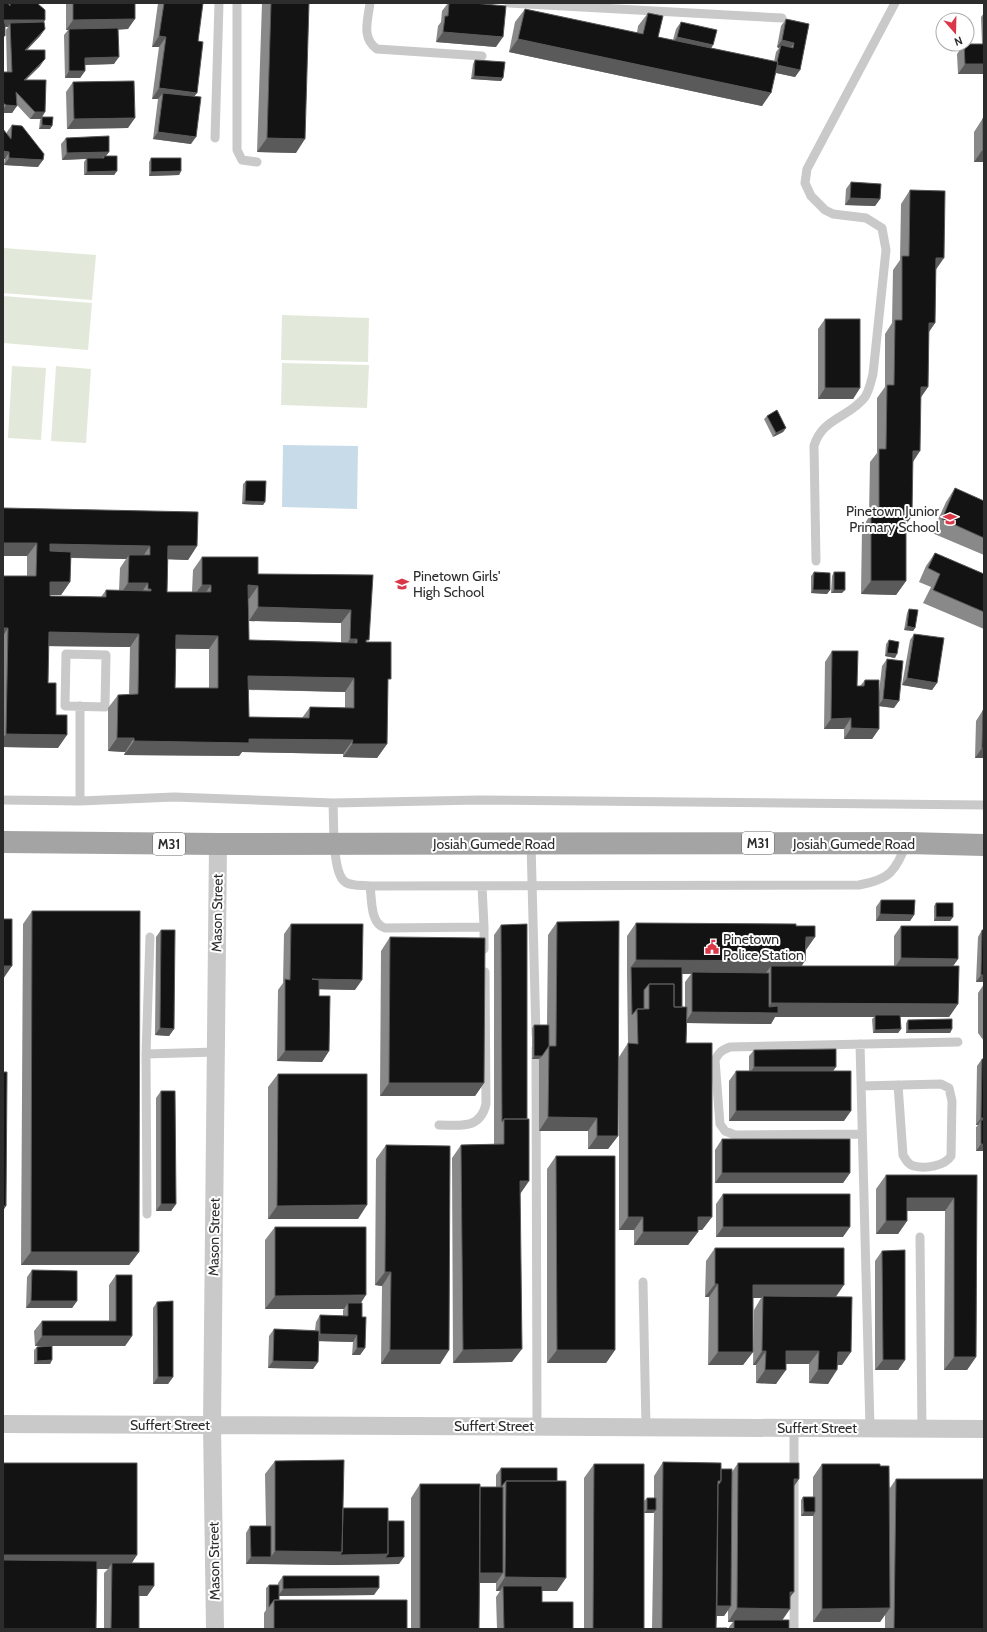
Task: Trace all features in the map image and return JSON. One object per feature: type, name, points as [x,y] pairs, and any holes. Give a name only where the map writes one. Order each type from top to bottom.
[{"type":"main road","name":"Josiah Gumede Road","points":[[3,842],[218,844],[907,843],[984,845]]},
{"type":"street","name":"Mason Street","points":[[215,1629],[212,1425],[218,844]]},
{"type":"street","name":"Suffert Street","points":[[3,1424],[984,1429]]},
{"type":"lane","points":[[215,138],[219,3]]},
{"type":"lane","points":[[236,3],[237,150],[242,160],[257,162]]},
{"type":"lane","points":[[370,3],[367,38],[377,49],[482,56]]},
{"type":"lane","points":[[509,3],[782,18]]},
{"type":"lane","points":[[816,561],[814,446],[817,436],[825,426],[857,405],[865,397],[870,388],[873,374],[886,250],[882,228],[866,218],[833,214],[818,204],[811,196],[805,183],[806,169],[895,3]]},
{"type":"lane","points":[[66,654],[106,655],[105,707],[80,706],[65,706],[66,654]]},
{"type":"lane","points":[[80,706],[80,801]]},
{"type":"lane","points":[[3,800],[80,801],[174,797],[333,803],[479,800],[984,805]]},
{"type":"lane","points":[[333,803],[334,844],[338,868],[343,880],[350,884],[370,886],[859,885],[874,882],[888,876],[897,867],[907,843]]},
{"type":"lane","points":[[532,844],[536,1028],[537,1427]]},
{"type":"lane","points":[[370,886],[375,922],[384,928],[461,928],[484,926]]},
{"type":"lane","points":[[439,1125],[470,1124],[477,1121],[484,1112],[486,1104],[485,961],[482,886]]},
{"type":"lane","points":[[148,1214],[146,1054],[150,937]]},
{"type":"lane","points":[[862,1134],[735,1135],[725,1131],[720,1124],[715,1060],[718,1053],[730,1047],[958,1042]]},
{"type":"lane","points":[[860,1044],[870,1428]]},
{"type":"lane","points":[[146,1054],[216,1052]]},
{"type":"lane","points":[[861,1086],[898,1085],[941,1084],[949,1088],[952,1101],[951,1156],[948,1161],[939,1166],[914,1166],[907,1163],[903,1155],[898,1085]]},
{"type":"lane","points":[[920,1237],[922,1429]]},
{"type":"lane","points":[[643,1282],[646,1427]]},
{"type":"lane","points":[[794,1428],[794,1629]]},
{"type":"green space","points":[[4,248],[96,255],[92,300],[3,293]]},
{"type":"green space","points":[[3,296],[92,303],[88,350],[3,343]]},
{"type":"green space","points":[[282,315],[369,318],[368,362],[281,360]]},
{"type":"green space","points":[[282,363],[369,365],[367,408],[281,405]]},
{"type":"green space","points":[[12,366],[46,368],[41,440],[8,438]]},
{"type":"green space","points":[[56,366],[91,369],[86,443],[51,441]]},
{"type":"water","points":[[283,445],[358,446],[357,509],[282,507]]},
{"type":"building","points":[[3,3],[8,3],[10,6],[10,3],[37,3],[45,10],[45,20],[3,20]]},
{"type":"building","points":[[73,3],[135,3],[135,19],[73,20]]},
{"type":"building","points":[[164,3],[203,3],[198,41],[203,42],[197,93],[159,88],[166,37],[159,36]]},
{"type":"building","points":[[271,3],[309,3],[305,139],[267,138]]},
{"type":"building","points":[[449,3],[473,3],[506,6],[503,37],[443,32],[445,16],[448,16]]},
{"type":"building","points":[[525,9],[643,34],[648,13],[663,16],[658,37],[778,62],[771,93],[518,39]]},
{"type":"building","points":[[786,19],[809,24],[800,70],[777,65],[781,45],[793,48],[794,43],[782,40]]},
{"type":"building","points":[[44,22],[45,29],[25,50],[45,50],[45,59],[24,80],[46,80],[45,112],[35,112],[16,92],[17,106],[6,105],[3,103],[3,72],[12,72],[10,23]]},
{"type":"building","points":[[681,22],[717,30],[713,45],[677,37]]},
{"type":"building","points":[[3,23],[5,23],[5,36],[3,36]]},
{"type":"building","points":[[118,28],[119,57],[85,58],[85,71],[69,71],[69,29]]},
{"type":"building","points":[[975,44],[984,44],[984,64],[965,64],[964,52],[975,52]]},
{"type":"building","points":[[475,60],[505,62],[503,78],[474,76]]},
{"type":"building","points":[[134,81],[135,118],[74,119],[73,82]]},
{"type":"building","points":[[163,93],[201,97],[196,137],[158,132]]},
{"type":"building","points":[[42,117],[53,117],[52,126],[42,125]]},
{"type":"building","points":[[984,118],[984,149],[983,149]]},
{"type":"building","points":[[12,125],[22,126],[44,154],[43,160],[9,158],[9,152],[3,151],[3,129],[11,139]]},
{"type":"building","points":[[109,136],[109,152],[67,153],[66,138]]},
{"type":"building","points":[[104,156],[117,156],[117,171],[87,172],[87,158],[104,158]]},
{"type":"building","points":[[151,158],[181,158],[181,171],[151,172]]},
{"type":"building","points":[[851,182],[881,184],[880,199],[850,198]]},
{"type":"building","points":[[910,190],[945,191],[944,258],[936,258],[935,323],[929,323],[928,387],[921,387],[920,451],[913,451],[912,516],[906,516],[906,581],[871,581],[871,514],[879,515],[879,449],[886,449],[887,385],[894,385],[895,320],[902,320],[902,256],[909,256]]},
{"type":"building","points":[[825,319],[860,319],[860,388],[825,388]]},
{"type":"building","points":[[777,410],[786,428],[776,433],[767,416]]},
{"type":"building","points":[[246,481],[266,481],[265,502],[245,501]]},
{"type":"building","points":[[955,488],[984,501],[984,538],[942,519]]},
{"type":"building","points":[[3,508],[198,512],[197,546],[168,546],[167,592],[211,592],[211,585],[202,585],[202,557],[258,557],[258,574],[373,575],[369,640],[366,640],[366,642],[391,642],[391,679],[388,679],[387,744],[352,744],[353,740],[249,739],[249,743],[134,741],[134,738],[117,738],[118,695],[138,694],[139,634],[49,632],[48,683],[56,683],[56,715],[67,715],[67,735],[6,734],[8,628],[3,628],[3,576],[36,576],[37,543],[3,543]],"holes":[[[50,544],[150,546],[150,555],[129,555],[128,583],[148,583],[148,589],[151,589],[151,591],[106,590],[106,597],[50,596],[50,582],[70,582],[71,552],[50,551]],[[248,585],[258,586],[258,607],[351,610],[350,639],[357,639],[357,643],[249,640]],[[176,635],[218,636],[218,688],[175,688]],[[248,676],[354,678],[354,708],[310,707],[309,718],[249,717]]]},
{"type":"building","points":[[935,553],[984,574],[984,612],[933,590],[940,574],[928,568]]},
{"type":"building","points":[[814,572],[830,573],[830,590],[813,590]]},
{"type":"building","points":[[834,572],[845,572],[845,590],[834,590]]},
{"type":"building","points":[[909,609],[918,610],[915,628],[907,626]]},
{"type":"building","points":[[914,634],[944,638],[937,683],[907,678]]},
{"type":"building","points":[[889,640],[899,642],[897,654],[887,653]]},
{"type":"building","points":[[832,651],[858,651],[857,686],[864,686],[865,680],[879,680],[879,729],[851,728],[851,718],[831,719]]},
{"type":"building","points":[[887,659],[903,661],[899,701],[883,699]]},
{"type":"building","points":[[983,710],[984,748],[982,748]]},
{"type":"building","points":[[881,900],[915,900],[914,915],[880,914]]},
{"type":"building","points":[[936,903],[953,903],[953,917],[936,917]]},
{"type":"building","points":[[32,911],[140,911],[139,1252],[31,1252]]},
{"type":"building","points":[[3,919],[12,919],[12,966],[3,966]]},
{"type":"building","points":[[619,921],[618,1136],[597,1136],[597,1118],[548,1117],[549,1046],[556,1046],[557,922]]},
{"type":"building","points":[[636,923],[796,924],[796,926],[815,926],[815,937],[806,937],[805,961],[636,960]]},
{"type":"building","points":[[291,924],[363,924],[362,980],[312,979],[319,980],[319,996],[330,996],[329,1051],[285,1051],[285,979],[290,980]]},
{"type":"building","points":[[527,924],[527,1119],[504,1119],[502,1122],[501,925]]},
{"type":"building","points":[[901,926],[958,926],[958,959],[901,958]]},
{"type":"building","points":[[161,930],[175,930],[174,1029],[160,1028]]},
{"type":"building","points":[[982,930],[984,930],[984,975],[981,975]]},
{"type":"building","points":[[390,937],[485,938],[484,1083],[389,1083]]},
{"type":"building","points":[[771,966],[959,966],[958,1004],[771,1003]]},
{"type":"building","points":[[631,967],[682,967],[682,1007],[674,1007],[674,984],[649,984],[644,990],[644,1009],[637,1009],[632,1015]]},
{"type":"building","points":[[692,972],[769,973],[769,1007],[778,1006],[778,1013],[692,1012]]},
{"type":"building","points":[[649,984],[674,984],[674,1007],[687,1007],[686,1043],[712,1043],[712,1217],[698,1217],[698,1232],[643,1232],[643,1217],[628,1217],[628,1043],[638,1044],[637,1009],[649,1009]]},
{"type":"building","points":[[875,1015],[900,1015],[901,1029],[875,1030]]},
{"type":"building","points":[[952,1019],[952,1029],[908,1030],[908,1020]]},
{"type":"building","points":[[534,1025],[549,1025],[549,1046],[542,1056],[534,1056]]},
{"type":"building","points":[[836,1049],[836,1067],[754,1067],[754,1050]]},
{"type":"building","points":[[982,1059],[984,1059],[984,1118],[981,1118]]},
{"type":"building","points":[[736,1071],[851,1071],[851,1111],[736,1111]]},
{"type":"building","points":[[3,1072],[7,1072],[6,1206],[3,1206]]},
{"type":"building","points":[[278,1074],[367,1074],[367,1205],[277,1206]]},
{"type":"building","points":[[161,1091],[175,1091],[176,1204],[161,1204]]},
{"type":"building","points":[[504,1119],[529,1119],[529,1181],[520,1181],[522,1349],[463,1350],[461,1145],[504,1144]]},
{"type":"building","points":[[981,1120],[984,1120],[984,1144],[981,1144]]},
{"type":"building","points":[[722,1139],[850,1139],[850,1173],[722,1173]]},
{"type":"building","points":[[386,1145],[450,1146],[449,1350],[390,1350],[391,1272],[385,1272]]},
{"type":"building","points":[[556,1156],[615,1156],[615,1350],[557,1350]]},
{"type":"building","points":[[886,1175],[977,1175],[976,1357],[954,1357],[954,1198],[907,1198],[907,1221],[886,1221]]},
{"type":"building","points":[[723,1194],[850,1194],[850,1227],[723,1227]]},
{"type":"building","points":[[275,1227],[366,1227],[366,1295],[275,1296]]},
{"type":"building","points":[[715,1248],[844,1248],[844,1285],[753,1285],[753,1352],[718,1352],[718,1284],[715,1284]]},
{"type":"building","points":[[905,1250],[905,1360],[883,1360],[882,1251]]},
{"type":"building","points":[[32,1270],[77,1271],[77,1301],[31,1301]]},
{"type":"building","points":[[116,1275],[132,1275],[132,1336],[42,1336],[42,1321],[116,1321]]},
{"type":"building","points":[[763,1296],[852,1297],[851,1352],[838,1352],[837,1370],[818,1370],[819,1351],[786,1351],[786,1370],[765,1370],[766,1351],[762,1351]]},
{"type":"building","points":[[173,1301],[173,1377],[158,1377],[157,1302]]},
{"type":"building","points":[[348,1303],[362,1303],[362,1317],[366,1317],[365,1348],[357,1348],[357,1335],[320,1334],[320,1315],[348,1316]]},
{"type":"building","points":[[274,1329],[319,1331],[318,1362],[273,1361]]},
{"type":"building","points":[[52,1346],[52,1360],[37,1361],[37,1347]]},
{"type":"building","points":[[344,1460],[342,1552],[275,1551],[275,1461]]},
{"type":"building","points":[[663,1462],[721,1463],[721,1481],[718,1481],[716,1629],[662,1629]]},
{"type":"building","points":[[3,1463],[137,1463],[137,1555],[3,1555]]},
{"type":"building","points":[[738,1463],[799,1463],[799,1479],[794,1479],[794,1592],[790,1592],[790,1609],[737,1608]]},
{"type":"building","points":[[594,1464],[644,1464],[644,1629],[593,1629]]},
{"type":"building","points":[[822,1464],[880,1464],[880,1466],[889,1466],[890,1608],[822,1609]]},
{"type":"building","points":[[501,1468],[557,1468],[557,1481],[506,1481],[501,1487]]},
{"type":"building","points":[[721,1469],[732,1469],[731,1606],[717,1606],[718,1484],[721,1481]]},
{"type":"building","points":[[896,1479],[984,1479],[984,1629],[894,1629]]},
{"type":"building","points":[[506,1481],[566,1481],[566,1578],[505,1577]]},
{"type":"building","points":[[420,1484],[480,1484],[479,1629],[420,1629]]},
{"type":"building","points":[[480,1487],[503,1487],[503,1573],[480,1573]]},
{"type":"building","points":[[803,1497],[815,1497],[815,1512],[804,1512]]},
{"type":"building","points":[[647,1498],[656,1498],[656,1510],[647,1510]]},
{"type":"building","points":[[343,1508],[388,1508],[388,1554],[340,1555],[342,1552]]},
{"type":"building","points":[[388,1521],[404,1521],[404,1557],[385,1558],[388,1554]]},
{"type":"building","points":[[250,1526],[271,1526],[271,1557],[251,1557]]},
{"type":"building","points":[[3,1560],[97,1561],[96,1629],[3,1629]]},
{"type":"building","points":[[112,1563],[154,1563],[154,1586],[139,1586],[139,1629],[111,1629]]},
{"type":"building","points":[[283,1576],[379,1576],[379,1588],[283,1589]]},
{"type":"building","points":[[269,1585],[279,1585],[279,1600],[274,1600],[269,1607]]},
{"type":"building","points":[[503,1586],[542,1586],[542,1602],[573,1602],[573,1629],[504,1629]]},
{"type":"building","points":[[274,1600],[407,1600],[407,1629],[274,1629]]},
{"type":"building","points":[[734,1620],[789,1620],[789,1629],[734,1629]]},
{"type":"building","points":[[727,1628],[727,1629],[716,1629]]},
{"type":"place","name":"Pinetown Junior Primary School","points":[[950,519]]},
{"type":"place","name":"Pinetown Girls' High School","points":[[402,584]]},
{"type":"place","name":"Pinetown Police Station","points":[[712,947]]}]
